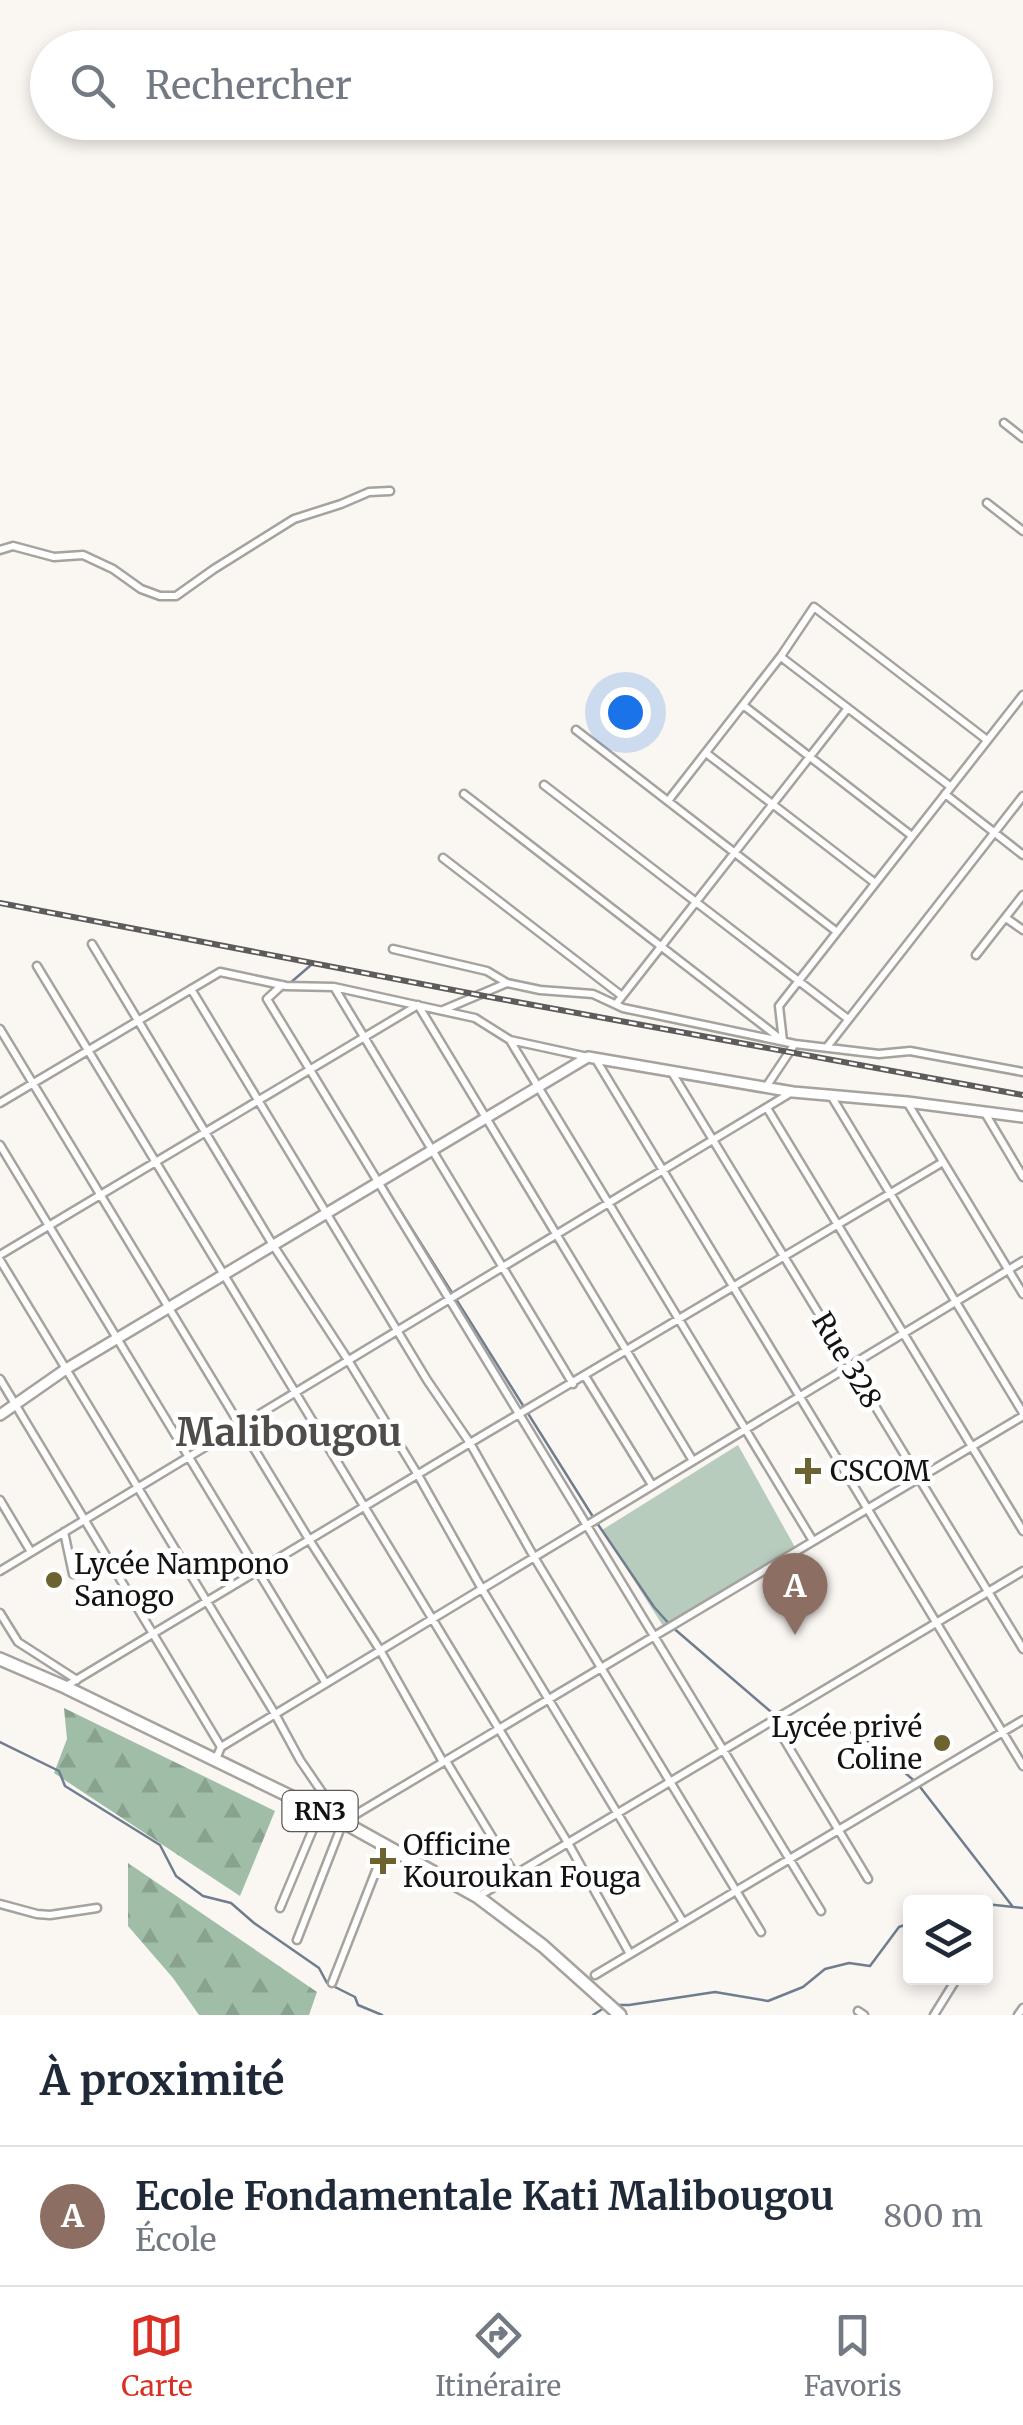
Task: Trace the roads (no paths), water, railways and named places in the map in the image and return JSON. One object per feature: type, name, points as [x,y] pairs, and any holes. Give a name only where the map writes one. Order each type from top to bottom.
[{"type":"highway","name":"RN3","points":[[0,1658],[343,1822],[478,1897],[543,1946],[616,2012]]},
{"type":"street","points":[[1004,423],[1023,438]]},
{"type":"street","points":[[0,550],[13,546],[54,557],[83,555],[140,589],[160,596],[176,596],[294,519],[369,492],[390,492]]},
{"type":"street","points":[[987,503],[1023,532]]},
{"type":"street","points":[[668,801],[781,656],[814,607],[987,740]]},
{"type":"street","points":[[781,656],[1023,855]]},
{"type":"street","points":[[783,1041],[779,1006],[1023,695]]},
{"type":"street","points":[[743,705],[912,836]]},
{"type":"street","points":[[616,1004],[848,708]]},
{"type":"street","points":[[576,730],[838,932]]},
{"type":"street","points":[[706,752],[875,884]]},
{"type":"street","points":[[544,785],[848,1020]]},
{"type":"street","points":[[464,794],[783,1041]]},
{"type":"street","points":[[826,1048],[1023,796]]},
{"type":"street","points":[[444,858],[622,996]]},
{"type":"street","points":[[976,955],[1023,895]]},
{"type":"street","points":[[1006,918],[1023,930]]},
{"type":"street","points":[[92,944],[418,1475],[683,1922]]},
{"type":"street","points":[[392,948],[487,972],[507,983],[593,994],[616,1004],[795,1044],[879,1054],[910,1051],[1023,1072]]},
{"type":"street","points":[[37,966],[568,1843],[630,1954]]},
{"type":"street","points":[[0,1103],[220,972],[282,985],[334,986],[475,1018],[510,1040],[591,1058],[793,1092],[1023,1117]]},
{"type":"street","points":[[442,1011],[507,983]]},
{"type":"street","points":[[282,985],[266,998],[821,1911]]},
{"type":"street","points":[[334,986],[573,1384]]},
{"type":"street","points":[[190,989],[427,1380],[470,1443],[534,1557],[761,1932]]},
{"type":"street","points":[[280,1908],[326,1798],[0,1258],[418,1006]]},
{"type":"street","points":[[418,1006],[693,1461]]},
{"type":"street","points":[[0,1029],[515,1875]]},
{"type":"street","points":[[510,1040],[813,1541]]},
{"type":"street","points":[[766,1087],[795,1044]]},
{"type":"street","points":[[0,1415],[117,1338],[591,1058]]},
{"type":"street","points":[[591,1058],[663,1170],[1023,1766]]},
{"type":"street","name":"Rue 328","points":[[671,1071],[1023,1650]]},
{"type":"street","points":[[0,1571],[793,1092]]},
{"type":"street","points":[[296,1940],[343,1822],[1023,1414],[830,1094]]},
{"type":"street","points":[[907,1102],[1023,1294]]},
{"type":"street","points":[[767,1108],[1023,1531]]},
{"type":"street","points":[[984,1112],[1023,1177]]},
{"type":"street","points":[[0,1144],[326,1683]]},
{"type":"street","points":[[65,1687],[944,1162]]},
{"type":"street","points":[[215,1762],[221,1746],[1023,1261]]},
{"type":"street","points":[[586,1376],[652,1486]]},
{"type":"street","points":[[0,1379],[221,1746]]},
{"type":"street","points":[[0,1500],[31,1552]]},
{"type":"street","points":[[64,1532],[73,1574]]},
{"type":"street","points":[[478,1897],[1023,1572]]},
{"type":"street","points":[[0,1612],[18,1642],[77,1680]]},
{"type":"street","points":[[595,1974],[1023,1720]]},
{"type":"street","points":[[772,1721],[868,1879]]},
{"type":"street","points":[[332,1984],[386,1845]]},
{"type":"street","points":[[0,1904],[50,1915],[97,1908]]},
{"type":"street","points":[[934,2015],[953,1985]]},
{"type":"street","points":[[1018,2015],[1023,2008]]},
{"type":"waterway","points":[[289,984],[311,965]]},
{"type":"waterway","points":[[283,989],[271,999],[311,1065]]},
{"type":"waterway","points":[[315,1072],[378,1176]]},
{"type":"waterway","points":[[383,1183],[654,1607],[784,1723],[859,1734],[917,1783],[1013,1907]]},
{"type":"waterway","points":[[0,1742],[59,1771],[65,1786],[160,1845],[176,1876],[203,1896],[231,1903],[319,1968],[327,1983],[355,1997],[358,2005],[382,2015]]},
{"type":"waterway","points":[[993,1905],[1023,1908]]},
{"type":"waterway","points":[[617,2005],[715,1992],[768,2001],[803,1987],[825,1969],[849,1963],[870,1966],[903,1926]]},
{"type":"waterway","points":[[593,2015],[604,2008]]},
{"type":"railway","points":[[0,903],[1023,1095]]},
{"type":"place","name":"CSCOM","points":[[808,1471]]},
{"type":"place","name":"Lycée Nampono Sanogo","points":[[54,1580]]},
{"type":"place","name":"Ecole Fondamentale Kati Malibougou","points":[[795,1635]]},
{"type":"place","name":"Lycée privé Coline","points":[[942,1743]]},
{"type":"place","name":"Officine Kouroukan Fouga","points":[[383,1861]]},
{"type":"district","name":"Malibougou","points":[[289,1432]]}]
